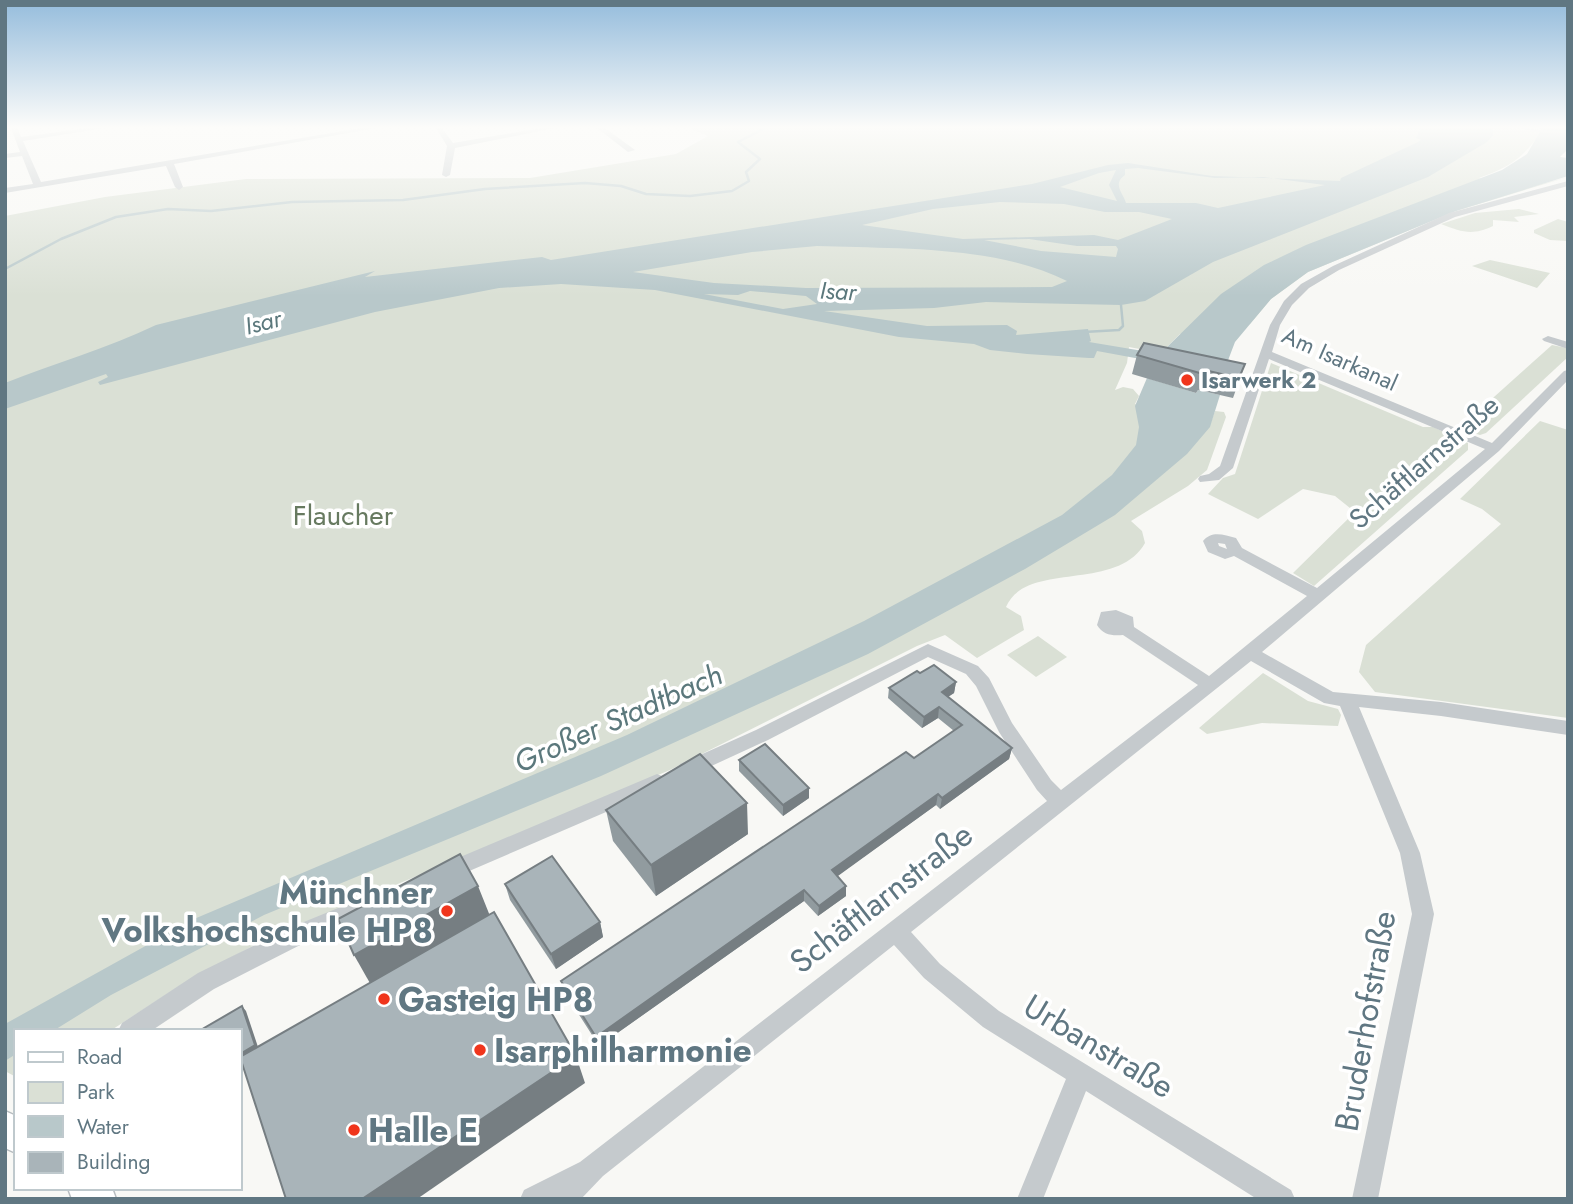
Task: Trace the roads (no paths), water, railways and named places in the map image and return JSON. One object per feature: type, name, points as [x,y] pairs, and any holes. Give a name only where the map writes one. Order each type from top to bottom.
[{"type":"street","points":[[5,190],[36,184]]},
{"type":"street","name":"Am Isarkanal","points":[[1494,447],[1265,353],[1275,325],[1288,303],[1321,275],[1452,215],[1564,184]]},
{"type":"street","points":[[1548,339],[1568,346]]},
{"type":"street","points":[[1205,479],[1214,477],[1226,468],[1265,353]]},
{"type":"street","name":"Schäftlarnstraße","points":[[562,1199],[594,1167],[1250,653],[1494,447],[1568,373]]},
{"type":"street","points":[[1236,551],[1317,595]]},
{"type":"street","points":[[1126,629],[1211,685]]},
{"type":"street","points":[[429,879],[720,754],[928,650],[951,658],[977,676],[1023,755],[1044,785],[1061,802]]},
{"type":"street","points":[[1250,653],[1317,693],[1347,700],[1441,709],[1568,728]]},
{"type":"street","name":"Bruderhofstraße","points":[[1347,700],[1410,853],[1423,914],[1365,1199]]},
{"type":"street","points":[[133,1029],[206,981],[302,933],[387,897]]},
{"type":"street","name":"Urbanstraße","points":[[896,931],[932,971],[991,1019],[1282,1199]]},
{"type":"street","points":[[1030,1199],[1081,1073]]},
{"type":"street","name":"Schäftlarnstraße","points":[[533,1199],[594,1167]]},
{"type":"water","name":"Isar","points":[[1031,184],[1068,184],[1060,187],[1117,201],[1109,185],[1119,184],[1126,203],[1196,203],[1218,208],[1325,185],[1319,184],[1410,184],[1213,262],[1145,301],[1121,305],[986,302],[934,308],[824,311],[927,326],[1007,325],[1017,331],[1016,335],[1088,329],[1089,342],[1149,352],[1146,360],[1097,351],[1094,358],[1089,358],[990,350],[974,344],[899,337],[655,290],[561,284],[499,288],[375,312],[100,385],[98,382],[108,377],[106,374],[5,409],[5,383],[156,325],[375,271],[365,277],[542,257],[551,260]],"holes":[[[1000,202],[1064,204],[1105,212],[1139,212],[1172,219],[1118,240],[1094,235],[963,239],[862,225],[933,209]],[[1029,239],[1077,246],[1116,246],[1118,249],[1116,257],[1041,251],[984,240]],[[817,246],[945,251],[1009,261],[1039,269],[1067,281],[1052,287],[806,288],[714,283],[633,272],[752,252]],[[750,291],[806,296],[817,304],[783,309],[704,294],[738,295]]]},
{"type":"water","points":[[1465,184],[1542,184],[1456,211],[1308,272],[1271,299],[1235,342],[1227,363],[1161,353],[1221,294],[1264,265],[1306,245]]},
{"type":"water","points":[[1147,378],[1196,393],[1198,390],[1220,395],[1210,427],[1187,454],[1115,515],[1025,569],[868,654],[601,776],[264,915],[111,995],[56,1029],[14,1029],[14,1055],[5,1061],[5,1024],[194,919],[627,735],[864,621],[1062,515],[1112,475],[1136,445],[1139,427],[1135,406]]},
{"type":"waterway","points":[[5,269],[61,239],[116,217],[168,209],[211,211],[292,202],[403,200],[485,189],[565,184]]},
{"type":"waterway","points":[[599,184],[621,186],[646,194],[690,196],[732,191],[744,184]]},
{"type":"waterway","points":[[1084,332],[1119,330],[1123,326],[1121,305]]},
{"type":"place","name":"Isarwerk 2","points":[[1187,380]]},
{"type":"place","name":"Münchner Volkshochschule HP8","points":[[447,911]]},
{"type":"place","name":"Gasteig HP8","points":[[384,999]]},
{"type":"place","name":"Isarphilharmonie","points":[[480,1050]]},
{"type":"place","name":"Halle E","points":[[354,1130]]},
{"type":"park label","name":"Flaucher","points":[[343,515]]},
{"type":"water label","name":"Großer Stadtbach","points":[[618,718]]}]
